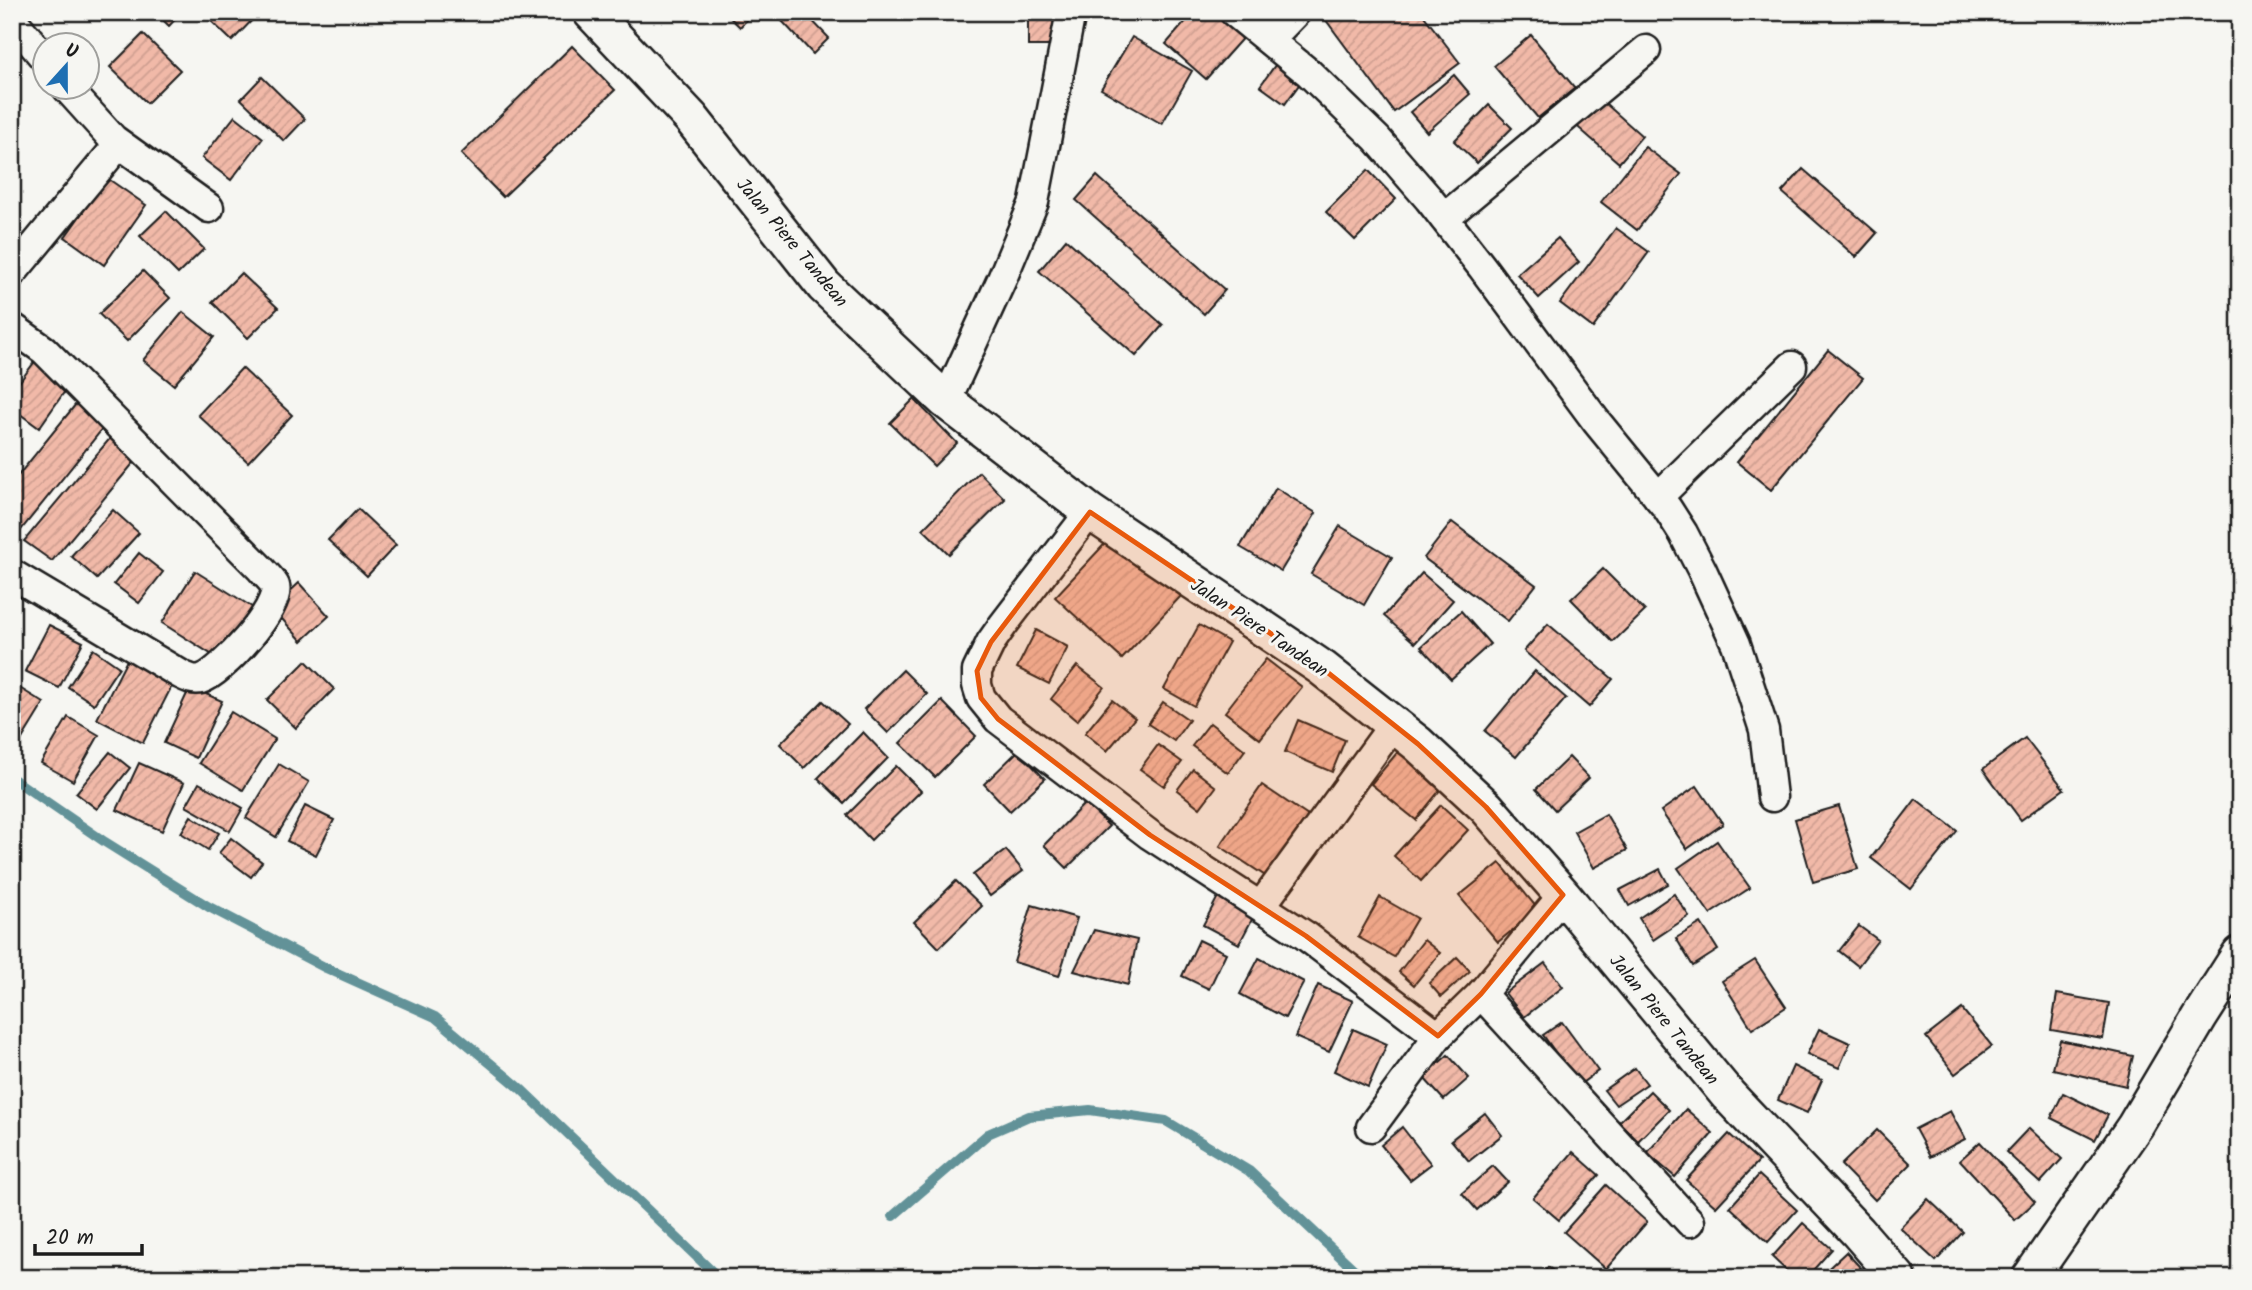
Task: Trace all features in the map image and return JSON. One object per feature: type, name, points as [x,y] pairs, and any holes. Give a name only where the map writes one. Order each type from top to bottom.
[{"type":"street","name":"Jalan Piere Tandean","points":[[591,12],[691,118],[824,286],[946,401],[1090,512],[1322,668],[1418,744],[1486,807],[1563,895],[1728,1096],[1858,1232],[1898,1278]]},
{"type":"street","points":[[946,401],[1034,202],[1071,12]]},
{"type":"street","points":[[1234,12],[1309,73],[1377,139],[1444,218],[1595,421],[1658,497],[1683,533],[1736,644],[1764,730],[1772,797]]},
{"type":"street","points":[[1269,40],[1296,12]]},
{"type":"street","points":[[12,19],[32,43]]},
{"type":"street","points":[[1444,218],[1646,50]]},
{"type":"street","points":[[79,102],[119,144],[209,208]]},
{"type":"street","points":[[12,273],[119,144]]},
{"type":"street","points":[[12,327],[44,349],[261,569],[274,584],[275,594],[268,611],[251,635],[210,674],[196,679],[180,674],[12,573]]},
{"type":"street","points":[[1658,497],[1792,366]]},
{"type":"street","points":[[1090,512],[991,642],[977,671],[981,698],[998,719],[1150,835],[1306,936],[1438,1036]]},
{"type":"street","points":[[1261,906],[1394,724]]},
{"type":"street","points":[[1371,1127],[1438,1036],[1481,995],[1563,895]]},
{"type":"street","points":[[2030,1278],[2135,1126],[2240,954]]},
{"type":"street","points":[[1481,995],[1690,1222]]},
{"type":"highlighted area","points":[[1090,512],[1322,668],[1418,744],[1486,807],[1563,895],[1481,994],[1438,1036],[1306,936],[1150,835],[998,719],[981,698],[977,671],[991,642]]},
{"type":"building","points":[[155,12],[182,12],[169,26]]},
{"type":"building","points":[[207,12],[260,12],[232,41],[205,15]]},
{"type":"building","points":[[724,12],[754,12],[740,27]]},
{"type":"building","points":[[791,12],[804,12],[829,38],[813,54],[782,21]]},
{"type":"building","points":[[1028,12],[1056,12],[1056,46],[1028,46]]},
{"type":"building","points":[[1194,12],[1221,12],[1246,34],[1206,79],[1166,44]]},
{"type":"building","points":[[1320,12],[1421,12],[1460,63],[1394,112]]},
{"type":"building","points":[[143,34],[180,70],[147,103],[110,67]]},
{"type":"building","points":[[1531,35],[1575,88],[1538,118],[1494,66]]},
{"type":"building","points":[[1132,37],[1192,71],[1162,124],[1101,89]]},
{"type":"building","points":[[572,46],[615,90],[503,197],[461,154]]},
{"type":"building","points":[[1281,57],[1306,75],[1285,104],[1260,86]]},
{"type":"building","points":[[1454,75],[1470,94],[1427,132],[1410,112]]},
{"type":"building","points":[[262,77],[305,119],[284,141],[241,99]]},
{"type":"building","points":[[1596,95],[1642,136],[1619,163],[1572,122]]},
{"type":"building","points":[[1489,105],[1512,128],[1477,163],[1454,141]]},
{"type":"building","points":[[235,116],[263,138],[231,180],[202,158]]},
{"type":"building","points":[[1645,147],[1681,174],[1637,230],[1601,202]]},
{"type":"building","points":[[1803,169],[1877,233],[1856,257],[1782,192]]},
{"type":"building","points":[[1368,170],[1396,199],[1355,240],[1326,212]]},
{"type":"building","points":[[1097,176],[1225,290],[1204,314],[1076,200]]},
{"type":"building","points":[[107,178],[146,205],[104,265],[65,237]]},
{"type":"building","points":[[166,211],[204,249],[178,274],[140,236]]},
{"type":"building","points":[[1616,228],[1649,252],[1593,328],[1560,303]]},
{"type":"building","points":[[1558,238],[1579,262],[1539,298],[1517,274]]},
{"type":"building","points":[[1066,239],[1163,325],[1136,356],[1039,271]]},
{"type":"building","points":[[143,271],[170,298],[127,341],[99,314]]},
{"type":"building","points":[[241,273],[278,308],[248,338],[212,302]]},
{"type":"building","points":[[183,312],[214,337],[174,385],[143,360]]},
{"type":"building","points":[[1828,350],[1863,378],[1771,490],[1737,462]]},
{"type":"building","points":[[39,356],[72,381],[39,428],[12,408],[12,392]]},
{"type":"building","points":[[242,368],[292,415],[248,462],[198,415]]},
{"type":"building","points":[[80,399],[108,422],[17,535],[12,532],[12,483]]},
{"type":"building","points":[[914,399],[957,443],[934,466],[890,423]]},
{"type":"building","points":[[117,430],[141,454],[52,561],[24,541]]},
{"type":"building","points":[[979,472],[1005,499],[949,554],[923,529]]},
{"type":"building","points":[[1276,488],[1316,513],[1281,571],[1240,547]]},
{"type":"building","points":[[358,509],[396,545],[367,576],[328,540]]},
{"type":"building","points":[[113,510],[139,533],[97,579],[71,556]]},
{"type":"building","points":[[1452,522],[1536,585],[1508,621],[1424,558]]},
{"type":"building","points":[[1340,526],[1392,557],[1364,605],[1311,574]]},
{"type":"building","points":[[1114,534],[1181,596],[1122,659],[1055,597]]},
{"type":"building","points":[[139,553],[163,572],[139,603],[114,584]]},
{"type":"building","points":[[1603,569],[1645,611],[1613,642],[1571,599]]},
{"type":"building","points":[[195,571],[255,609],[222,661],[162,623]]},
{"type":"building","points":[[1422,573],[1453,600],[1415,643],[1384,616]]},
{"type":"building","points":[[299,583],[329,616],[302,641],[272,608]]},
{"type":"building","points":[[1461,611],[1490,644],[1451,679],[1421,647]]},
{"type":"building","points":[[1548,624],[1613,679],[1589,707],[1524,651]]},
{"type":"building","points":[[49,625],[83,642],[59,688],[25,671]]},
{"type":"building","points":[[1199,625],[1229,642],[1194,706],[1164,689]]},
{"type":"building","points":[[1036,630],[1068,647],[1049,684],[1017,668]]},
{"type":"building","points":[[93,649],[119,667],[94,704],[68,687]]},
{"type":"building","points":[[130,654],[176,678],[143,743],[97,719]]},
{"type":"building","points":[[1266,659],[1302,687],[1260,739],[1225,712]]},
{"type":"building","points":[[306,661],[334,689],[296,728],[267,700]]},
{"type":"building","points":[[1077,666],[1104,687],[1077,721],[1051,699]]},
{"type":"building","points":[[903,670],[927,694],[888,733],[864,709]]},
{"type":"building","points":[[1535,671],[1566,698],[1516,757],[1485,731]]},
{"type":"building","points":[[18,687],[44,703],[19,744],[12,740],[12,696]]},
{"type":"building","points":[[190,687],[222,701],[196,758],[164,743]]},
{"type":"building","points":[[1112,700],[1135,718],[1107,751],[1085,733]]},
{"type":"building","points":[[823,701],[848,724],[804,768],[780,744]]},
{"type":"building","points":[[942,701],[976,736],[935,777],[900,743]]},
{"type":"building","points":[[1163,702],[1189,720],[1174,741],[1148,724]]},
{"type":"building","points":[[231,712],[275,739],[243,790],[199,763]]},
{"type":"building","points":[[68,717],[99,735],[73,781],[41,763]]},
{"type":"building","points":[[1298,720],[1345,740],[1332,772],[1285,752]]},
{"type":"building","points":[[1210,723],[1245,750],[1228,773],[1192,746]]},
{"type":"building","points":[[863,732],[888,758],[844,803],[818,778]]},
{"type":"building","points":[[2025,738],[2064,789],[2021,820],[1983,769]]},
{"type":"building","points":[[1158,745],[1182,762],[1164,786],[1140,769]]},
{"type":"building","points":[[1401,748],[1445,784],[1416,820],[1371,784]]},
{"type":"building","points":[[1018,751],[1045,779],[1010,811],[984,784]]},
{"type":"building","points":[[110,752],[130,768],[97,809],[76,793]]},
{"type":"building","points":[[1569,757],[1589,778],[1555,810],[1536,789]]},
{"type":"building","points":[[139,763],[184,783],[162,831],[117,810]]},
{"type":"building","points":[[279,764],[309,782],[276,837],[246,818]]},
{"type":"building","points":[[896,766],[921,791],[871,840],[847,815]]},
{"type":"building","points":[[1193,769],[1216,787],[1200,808],[1177,790]]},
{"type":"building","points":[[199,783],[243,808],[230,831],[186,806]]},
{"type":"building","points":[[1262,785],[1308,816],[1267,877],[1220,846]]},
{"type":"building","points":[[1697,786],[1723,824],[1687,849],[1661,811]]},
{"type":"building","points":[[1916,799],[1957,831],[1911,889],[1871,858]]},
{"type":"building","points":[[1085,803],[1109,826],[1067,868],[1044,845]]},
{"type":"building","points":[[1441,805],[1468,830],[1421,881],[1394,856]]},
{"type":"building","points":[[305,806],[334,820],[316,855],[287,841]]},
{"type":"building","points":[[1839,806],[1858,869],[1813,882],[1795,819]]},
{"type":"building","points":[[1606,814],[1627,850],[1594,868],[1574,832]]},
{"type":"building","points":[[191,816],[219,833],[208,850],[181,833]]},
{"type":"building","points":[[231,838],[262,862],[251,877],[219,853]]},
{"type":"building","points":[[1717,841],[1750,888],[1710,914],[1678,868]]},
{"type":"building","points":[[1006,850],[1023,871],[990,896],[973,875]]},
{"type":"building","points":[[1500,863],[1538,909],[1498,942],[1459,896]]},
{"type":"building","points":[[1660,869],[1668,884],[1629,906],[1620,890]]},
{"type":"building","points":[[956,881],[982,906],[939,948],[914,922]]},
{"type":"building","points":[[1221,891],[1257,910],[1239,944],[1203,925]]},
{"type":"building","points":[[1674,894],[1689,916],[1653,940],[1639,918]]},
{"type":"building","points":[[1380,897],[1417,918],[1394,957],[1358,937]]},
{"type":"building","points":[[1032,905],[1077,918],[1059,976],[1014,962]]},
{"type":"building","points":[[1701,923],[1718,950],[1693,966],[1676,938]]},
{"type":"building","points":[[1859,926],[1878,940],[1858,966],[1839,951]]},
{"type":"building","points":[[1094,930],[1137,940],[1128,985],[1074,971]]},
{"type":"building","points":[[1199,940],[1226,953],[1209,989],[1182,976]]},
{"type":"building","points":[[1424,940],[1440,953],[1414,985],[1399,972]]},
{"type":"building","points":[[1457,957],[1470,971],[1441,997],[1429,983]]},
{"type":"building","points":[[1259,958],[1304,982],[1285,1018],[1240,994]]},
{"type":"building","points":[[1755,960],[1786,1007],[1752,1029],[1722,981]]},
{"type":"building","points":[[1545,963],[1563,987],[1524,1017],[1505,993]]},
{"type":"building","points":[[1318,985],[1353,1001],[1329,1052],[1295,1037]]},
{"type":"building","points":[[2057,994],[2109,1003],[2103,1039],[2051,1030]]},
{"type":"building","points":[[1962,1009],[1992,1046],[1955,1074],[1926,1037]]},
{"type":"building","points":[[1562,1022],[1598,1071],[1579,1085],[1543,1035]]},
{"type":"building","points":[[1353,1029],[1387,1044],[1368,1087],[1334,1071]]},
{"type":"building","points":[[1819,1029],[1850,1043],[1839,1068],[1807,1054]]},
{"type":"building","points":[[2060,1040],[2133,1056],[2126,1086],[2053,1069]]},
{"type":"building","points":[[1448,1055],[1469,1078],[1444,1100],[1423,1077]]},
{"type":"building","points":[[1793,1066],[1822,1080],[1807,1113],[1778,1100]]},
{"type":"building","points":[[1635,1068],[1647,1084],[1616,1105],[1604,1090]]},
{"type":"building","points":[[1650,1091],[1669,1110],[1638,1141],[1619,1122]]},
{"type":"building","points":[[2063,1093],[2108,1115],[2095,1140],[2051,1118]]},
{"type":"building","points":[[1686,1109],[1713,1133],[1675,1177],[1647,1153]]},
{"type":"building","points":[[1950,1111],[1965,1139],[1930,1157],[1915,1129]]},
{"type":"building","points":[[1485,1113],[1502,1135],[1469,1161],[1451,1140]]},
{"type":"building","points":[[1402,1127],[1431,1164],[1410,1180],[1381,1145]]},
{"type":"building","points":[[2029,1128],[2062,1159],[2040,1183],[2006,1152]]},
{"type":"building","points":[[1877,1130],[1911,1164],[1875,1200],[1841,1165]]},
{"type":"building","points":[[1729,1134],[1759,1161],[1716,1207],[1686,1180]]},
{"type":"building","points":[[1980,1142],[2035,1202],[2015,1220],[1960,1160]]},
{"type":"building","points":[[1573,1152],[1599,1175],[1559,1220],[1533,1198]]},
{"type":"building","points":[[1493,1166],[1508,1182],[1477,1210],[1462,1193]]},
{"type":"building","points":[[1759,1175],[1797,1210],[1768,1242],[1730,1207]]},
{"type":"building","points":[[1606,1185],[1647,1222],[1606,1269],[1564,1232]]},
{"type":"building","points":[[1928,1199],[1963,1232],[1936,1261],[1900,1228]]},
{"type":"building","points":[[1803,1223],[1832,1249],[1806,1278],[1794,1278],[1772,1257]]},
{"type":"building","points":[[1846,1252],[1870,1278],[1818,1278]]},
{"type":"building","points":[[1548,1267],[1563,1278],[1540,1278]]},
{"type":"waterway","points":[[12,778],[105,842],[209,907],[326,968],[435,1017],[520,1088],[719,1278]]},
{"type":"waterway","points":[[893,1216],[988,1134],[1029,1116],[1090,1110],[1166,1121],[1249,1171],[1363,1278]]}]
